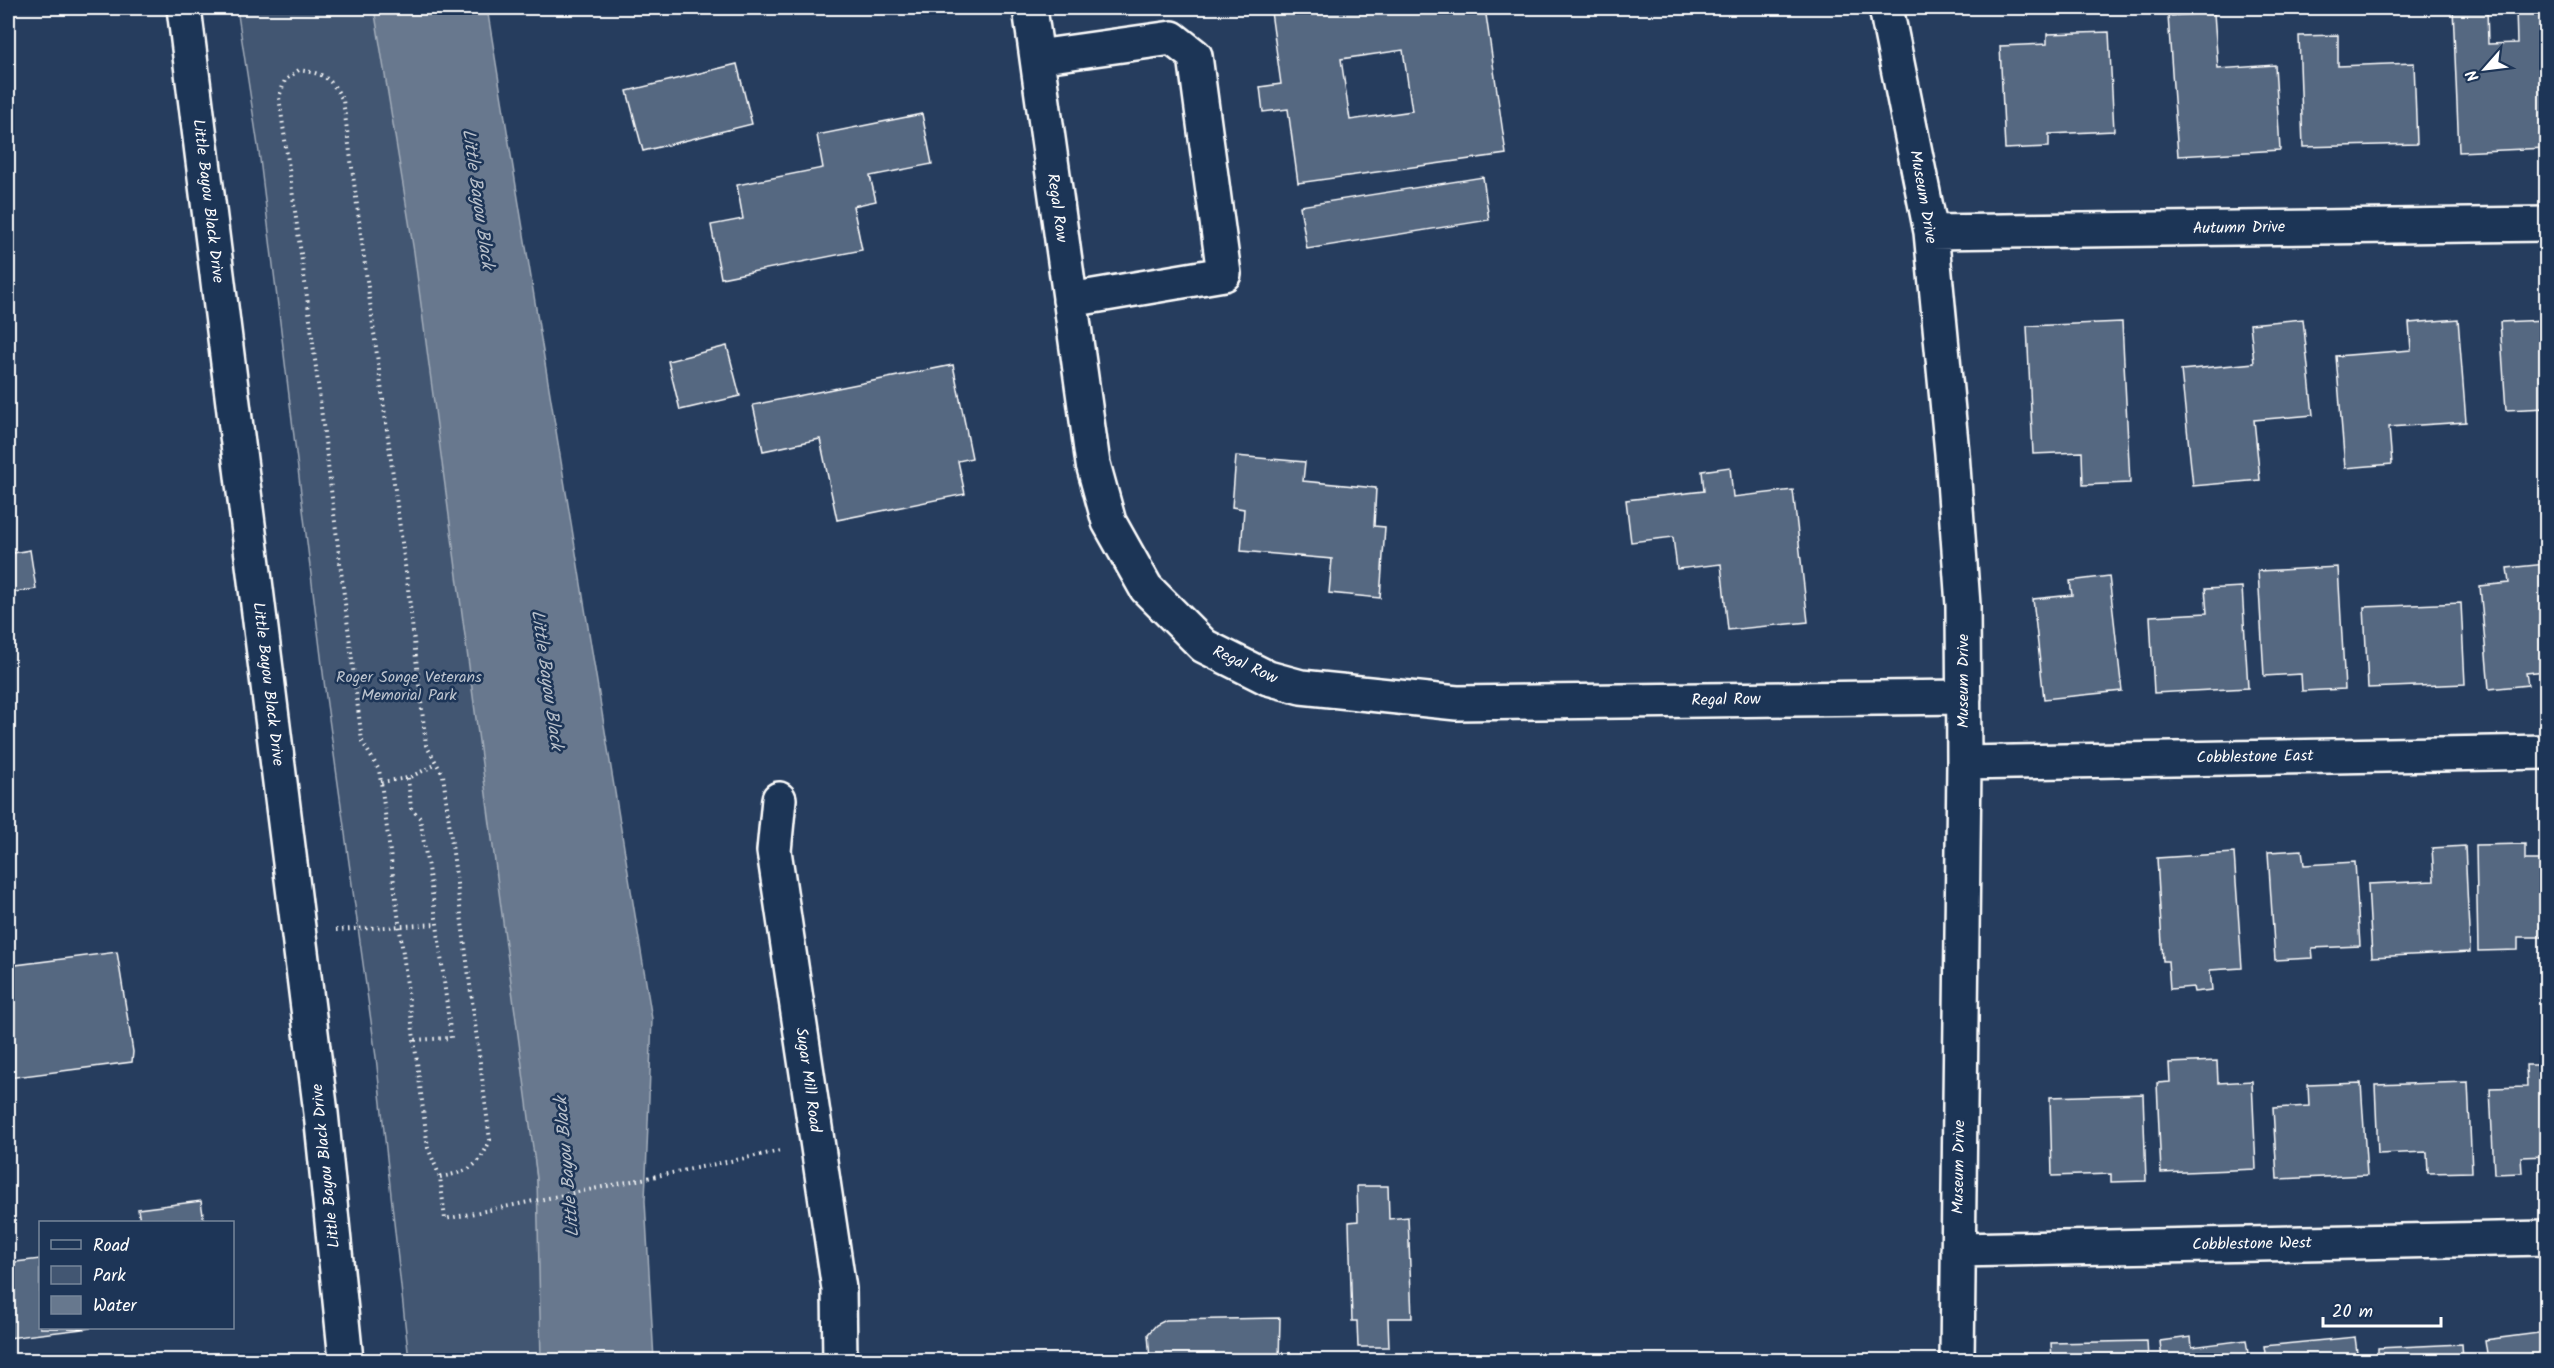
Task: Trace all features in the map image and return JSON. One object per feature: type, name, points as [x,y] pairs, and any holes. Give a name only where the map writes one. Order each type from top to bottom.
[{"type":"street","name":"Little Bayou Black Drive","points":[[184,8],[321,1113],[346,1360]]},
{"type":"street","name":"Regal Row","points":[[1030,8],[1093,464],[1109,522],[1146,588],[1204,646],[1268,678],[1300,687],[1456,703],[1964,697]]},
{"type":"street","name":"Museum Drive","points":[[1886,8],[1931,232],[1952,453],[1963,605],[1964,763],[1957,1360]]},
{"type":"street","points":[[1036,57],[1172,38],[1195,56],[1224,274],[1070,300]]},
{"type":"street","name":"Autumn Drive","points":[[1931,232],[2547,224]]},
{"type":"street","name":"Cobblestone East","points":[[1964,763],[2547,752]]},
{"type":"street","name":"Sugar Mill Road","points":[[779,799],[774,851],[839,1289],[840,1360]]},
{"type":"street","name":"Cobblestone West","points":[[1958,1250],[2547,1238]]},
{"type":"path","points":[[440,1177],[467,1172],[482,1159],[490,1140],[461,922],[452,829],[443,775],[426,745],[407,580],[343,100],[334,85],[321,73],[299,70],[285,80],[279,97],[309,311],[362,741],[379,770],[428,1148],[440,1177],[445,1220],[785,1150]]},
{"type":"path","points":[[381,782],[408,778],[437,764]]},
{"type":"path","points":[[408,778],[411,808],[420,818],[437,924],[451,1038],[413,1040]]},
{"type":"path","points":[[299,933],[437,924]]},
{"type":"green space","name":"Roger Songe Veterans Memorial Park","points":[[237,8],[404,8],[481,590],[554,1360],[409,1360],[376,1057],[326,697],[260,159]]},
{"type":"water","name":"Little Bayou Black","points":[[374,8],[487,8],[652,1019],[645,1201],[654,1360],[541,1360],[537,1178],[414,252]]},
{"type":"building","points":[[1304,8],[1485,8],[1506,154],[1298,183],[1288,109],[1263,112],[1260,87],[1281,84],[1271,12]],"holes":[[[1403,50],[1412,111],[1350,120],[1341,59]]]},
{"type":"building","points":[[2453,8],[2487,8],[2488,44],[2517,43],[2516,8],[2546,8],[2546,148],[2459,152]]},
{"type":"building","points":[[2214,13],[2218,69],[2275,65],[2280,150],[2178,156],[2168,16]]},
{"type":"building","points":[[2109,32],[2114,131],[2049,134],[2049,147],[2005,149],[2000,46],[2047,44],[2047,34]]},
{"type":"building","points":[[2338,35],[2338,66],[2414,63],[2417,144],[2303,147],[2299,36]]},
{"type":"building","points":[[737,64],[752,124],[643,151],[627,91]]},
{"type":"building","points":[[922,114],[932,164],[870,176],[876,201],[853,206],[862,250],[721,278],[711,225],[743,219],[737,185],[823,168],[817,135]]},
{"type":"building","points":[[1483,177],[1489,220],[1307,249],[1300,206]]},
{"type":"building","points":[[2303,319],[2313,415],[2254,420],[2260,480],[2193,486],[2181,370],[2254,363],[2250,324]]},
{"type":"building","points":[[2458,319],[2466,422],[2389,427],[2392,464],[2345,468],[2336,356],[2411,350],[2409,323]]},
{"type":"building","points":[[2546,320],[2546,408],[2506,410],[2500,322]]},
{"type":"building","points":[[2122,322],[2130,483],[2083,485],[2082,452],[2033,454],[2027,326]]},
{"type":"building","points":[[727,346],[740,396],[680,410],[668,361]]},
{"type":"building","points":[[953,365],[972,458],[958,461],[965,494],[837,520],[820,439],[763,451],[753,405]]},
{"type":"building","points":[[1236,456],[1305,462],[1303,481],[1376,488],[1374,526],[1385,527],[1380,598],[1329,593],[1332,559],[1241,551],[1244,509],[1232,507]]},
{"type":"building","points":[[1730,467],[1733,497],[1793,490],[1808,622],[1728,630],[1721,564],[1677,569],[1673,537],[1631,542],[1626,500],[1704,491],[1702,471]]},
{"type":"building","points":[[30,550],[36,589],[8,593],[8,554]]},
{"type":"building","points":[[2546,564],[2546,671],[2526,673],[2528,685],[2489,689],[2480,586],[2509,583],[2507,568]]},
{"type":"building","points":[[2338,567],[2345,689],[2302,691],[2301,674],[2264,676],[2258,571]]},
{"type":"building","points":[[2109,576],[2122,691],[2044,699],[2033,599],[2072,595],[2070,581]]},
{"type":"building","points":[[2242,587],[2248,688],[2154,693],[2150,616],[2207,613],[2205,589]]},
{"type":"building","points":[[2461,603],[2465,684],[2368,688],[2364,607]]},
{"type":"building","points":[[2525,844],[2525,860],[2546,860],[2546,937],[2518,937],[2518,950],[2478,951],[2476,845]]},
{"type":"building","points":[[2465,846],[2470,952],[2372,957],[2368,884],[2434,881],[2432,848]]},
{"type":"building","points":[[2302,850],[2304,865],[2355,862],[2360,946],[2312,948],[2313,958],[2275,960],[2268,852]]},
{"type":"building","points":[[2234,853],[2242,968],[2210,970],[2212,990],[2194,992],[2193,987],[2170,989],[2168,961],[2163,961],[2157,858]]},
{"type":"building","points":[[117,952],[133,1052],[132,1062],[8,1078],[8,966]]},
{"type":"building","points":[[2217,1061],[2218,1083],[2252,1081],[2256,1169],[2161,1173],[2157,1083],[2170,1082],[2169,1063]]},
{"type":"building","points":[[2526,1065],[2546,1065],[2546,1156],[2521,1157],[2522,1173],[2494,1174],[2490,1088],[2527,1087]]},
{"type":"building","points":[[2468,1082],[2472,1172],[2428,1173],[2427,1152],[2378,1154],[2375,1085]]},
{"type":"building","points":[[2361,1083],[2367,1175],[2277,1179],[2273,1108],[2309,1106],[2308,1085]]},
{"type":"building","points":[[2143,1094],[2146,1181],[2111,1182],[2111,1174],[2052,1176],[2050,1097]]},
{"type":"building","points":[[1357,1186],[1388,1186],[1389,1219],[1408,1217],[1412,1318],[1388,1318],[1389,1347],[1358,1347],[1357,1321],[1352,1321],[1349,1222],[1358,1221]]},
{"type":"building","points":[[201,1201],[204,1221],[140,1221],[138,1209]]},
{"type":"building","points":[[39,1259],[39,1329],[83,1329],[8,1338],[8,1263]]},
{"type":"building","points":[[1280,1318],[1279,1360],[1150,1360],[1148,1334],[1156,1325],[1166,1320]]},
{"type":"building","points":[[2546,1332],[2546,1360],[2488,1360],[2485,1340]]},
{"type":"building","points":[[2191,1337],[2192,1347],[2246,1340],[2249,1360],[2162,1360],[2160,1341]]},
{"type":"building","points":[[2355,1337],[2358,1360],[2266,1360],[2264,1346]]},
{"type":"building","points":[[2147,1341],[2148,1360],[2052,1360],[2051,1343]]},
{"type":"building","points":[[2461,1344],[2462,1360],[2378,1360],[2378,1348]]}]
